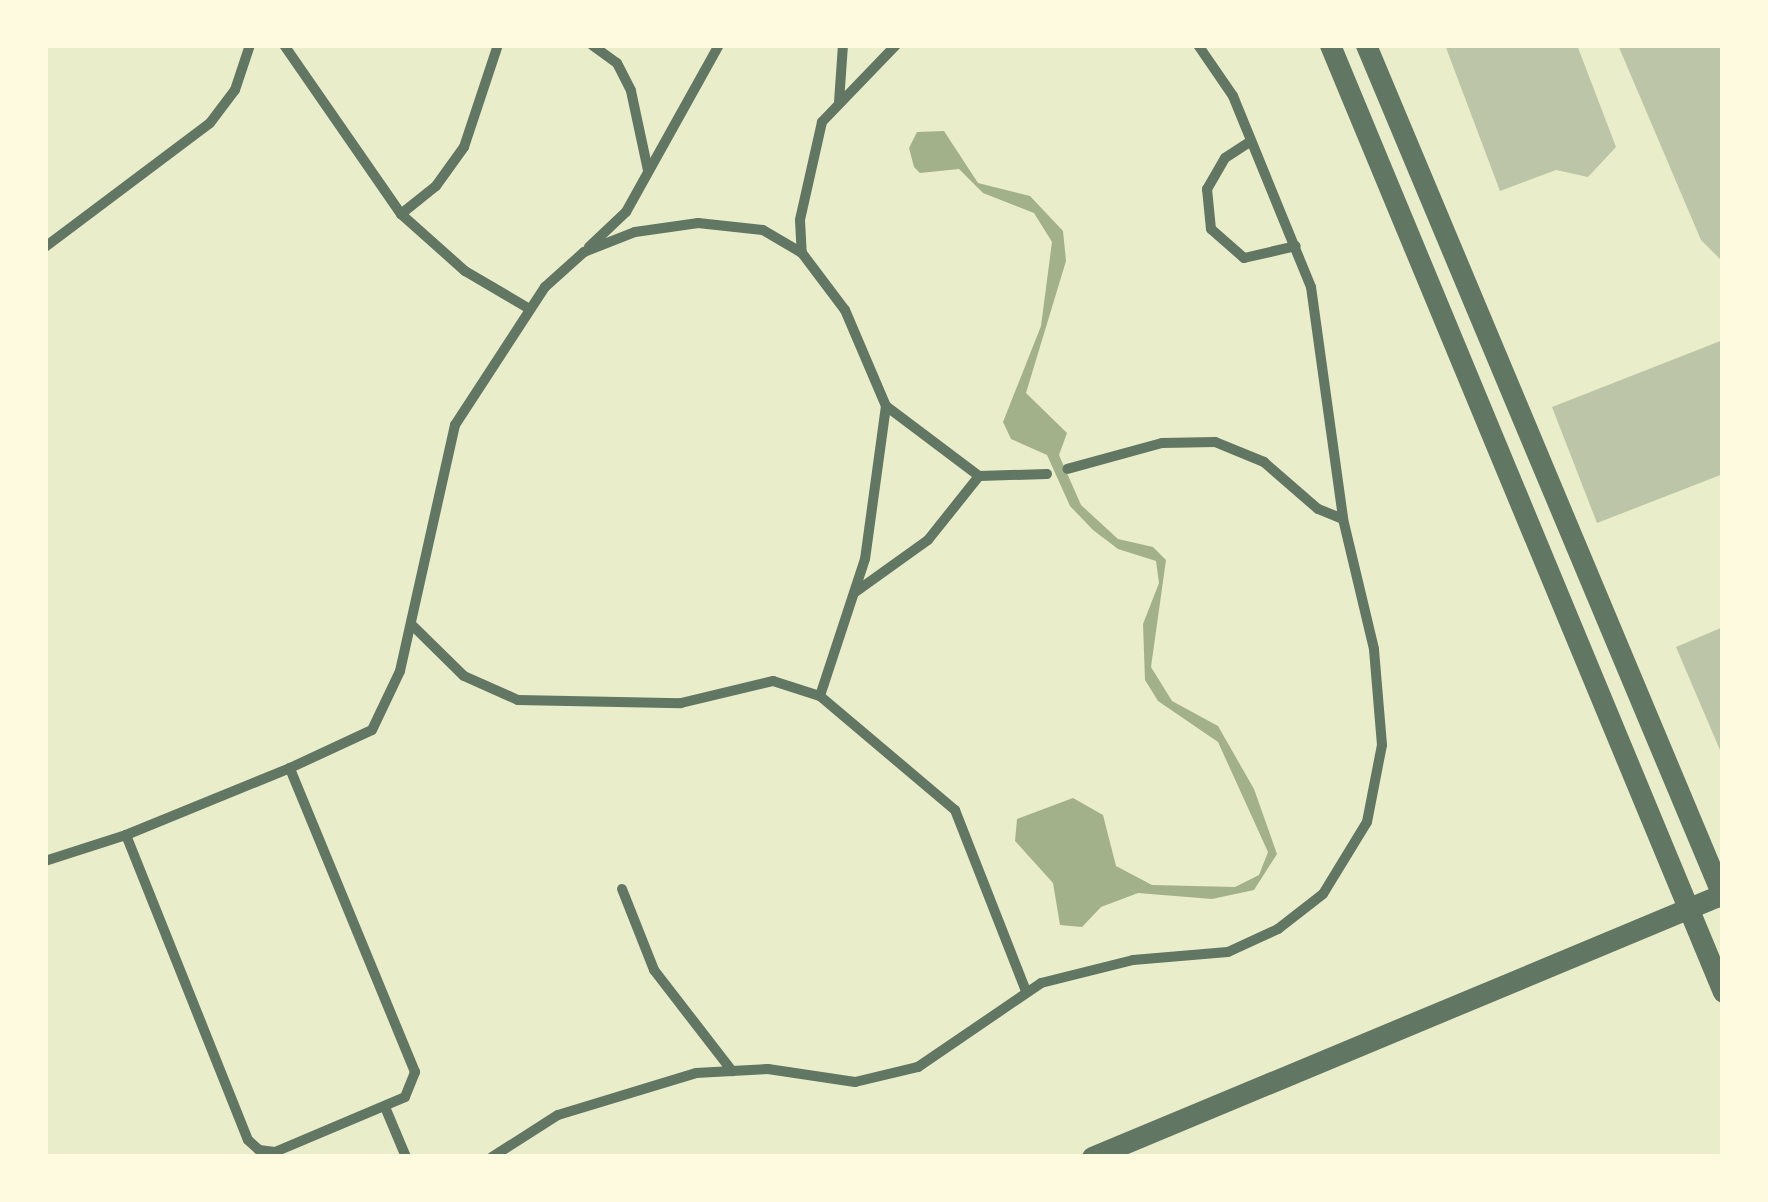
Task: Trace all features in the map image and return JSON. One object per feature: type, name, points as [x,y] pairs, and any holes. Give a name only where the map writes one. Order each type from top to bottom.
[{"type":"street","points":[[45,247],[210,123],[235,90],[250,45]]},
{"type":"street","points":[[284,45],[401,214],[464,271],[528,308]]},
{"type":"street","points":[[401,214],[436,186],[464,147],[498,45]]},
{"type":"street","points":[[45,860],[126,836],[372,730],[411,624],[455,425],[528,308],[626,212],[719,45]]},
{"type":"street","points":[[838,103],[843,45]]},
{"type":"street","points":[[802,253],[810,157],[838,103],[896,45]]},
{"type":"street","points":[[492,1157],[558,1115],[617,1091],[732,1071],[879,1078],[936,1055],[1026,991],[1072,972],[1208,956],[1256,942],[1323,894],[1347,861],[1377,795],[1382,746],[1374,649],[1343,519],[1311,287],[1248,143],[1233,96],[1198,45]]},
{"type":"street","points":[[1330,45],[1723,992]]},
{"type":"street","points":[[1092,1157],[1723,896],[1366,45]]},
{"type":"street","points":[[600,46],[631,91],[648,170]]},
{"type":"street","points":[[1248,143],[1226,158],[1207,189],[1210,230],[1244,258],[1296,246]]},
{"type":"street","points":[[584,252],[635,232],[698,223],[764,230],[802,253],[845,310],[886,406],[873,521],[820,696]]},
{"type":"street","points":[[886,406],[979,476],[1047,474]]},
{"type":"street","points":[[1067,469],[1162,443],[1215,442],[1264,461],[1318,509],[1343,519]]},
{"type":"street","points":[[854,593],[928,540],[979,476]]},
{"type":"street","points":[[411,624],[464,676],[518,700],[681,703],[773,681],[820,696],[955,810],[1026,991]]},
{"type":"street","points":[[126,836],[248,1140],[275,1152],[297,1151],[405,1097],[415,1072],[290,768]]},
{"type":"street","points":[[622,889],[654,970],[732,1071]]},
{"type":"street","points":[[385,1107],[406,1157]]},
{"type":"shaded area","points":[[944,131],[978,183],[1030,196],[1063,231],[1066,261],[1026,393],[1067,433],[1059,455],[1081,505],[1118,539],[1153,547],[1166,560],[1151,667],[1172,701],[1218,726],[1254,789],[1277,854],[1254,890],[1212,899],[1138,893],[1101,907],[1082,927],[1060,925],[1053,883],[1015,841],[1017,819],[1073,798],[1103,815],[1116,866],[1152,885],[1235,887],[1259,875],[1268,852],[1218,742],[1158,701],[1145,680],[1143,624],[1159,583],[1156,561],[1118,549],[1093,530],[1070,506],[1047,455],[1011,439],[1003,422],[1041,326],[1052,242],[1034,213],[983,193],[959,169],[920,173],[914,167],[909,148],[917,132]]},
{"type":"building","points":[[1445,45],[1577,45],[1616,147],[1588,177],[1556,170],[1500,191]]},
{"type":"building","points":[[1618,45],[1723,45],[1723,262],[1701,240]]},
{"type":"building","points":[[1723,340],[1723,474],[1597,523],[1552,407]]},
{"type":"building","points":[[1723,627],[1723,757],[1676,647]]}]
